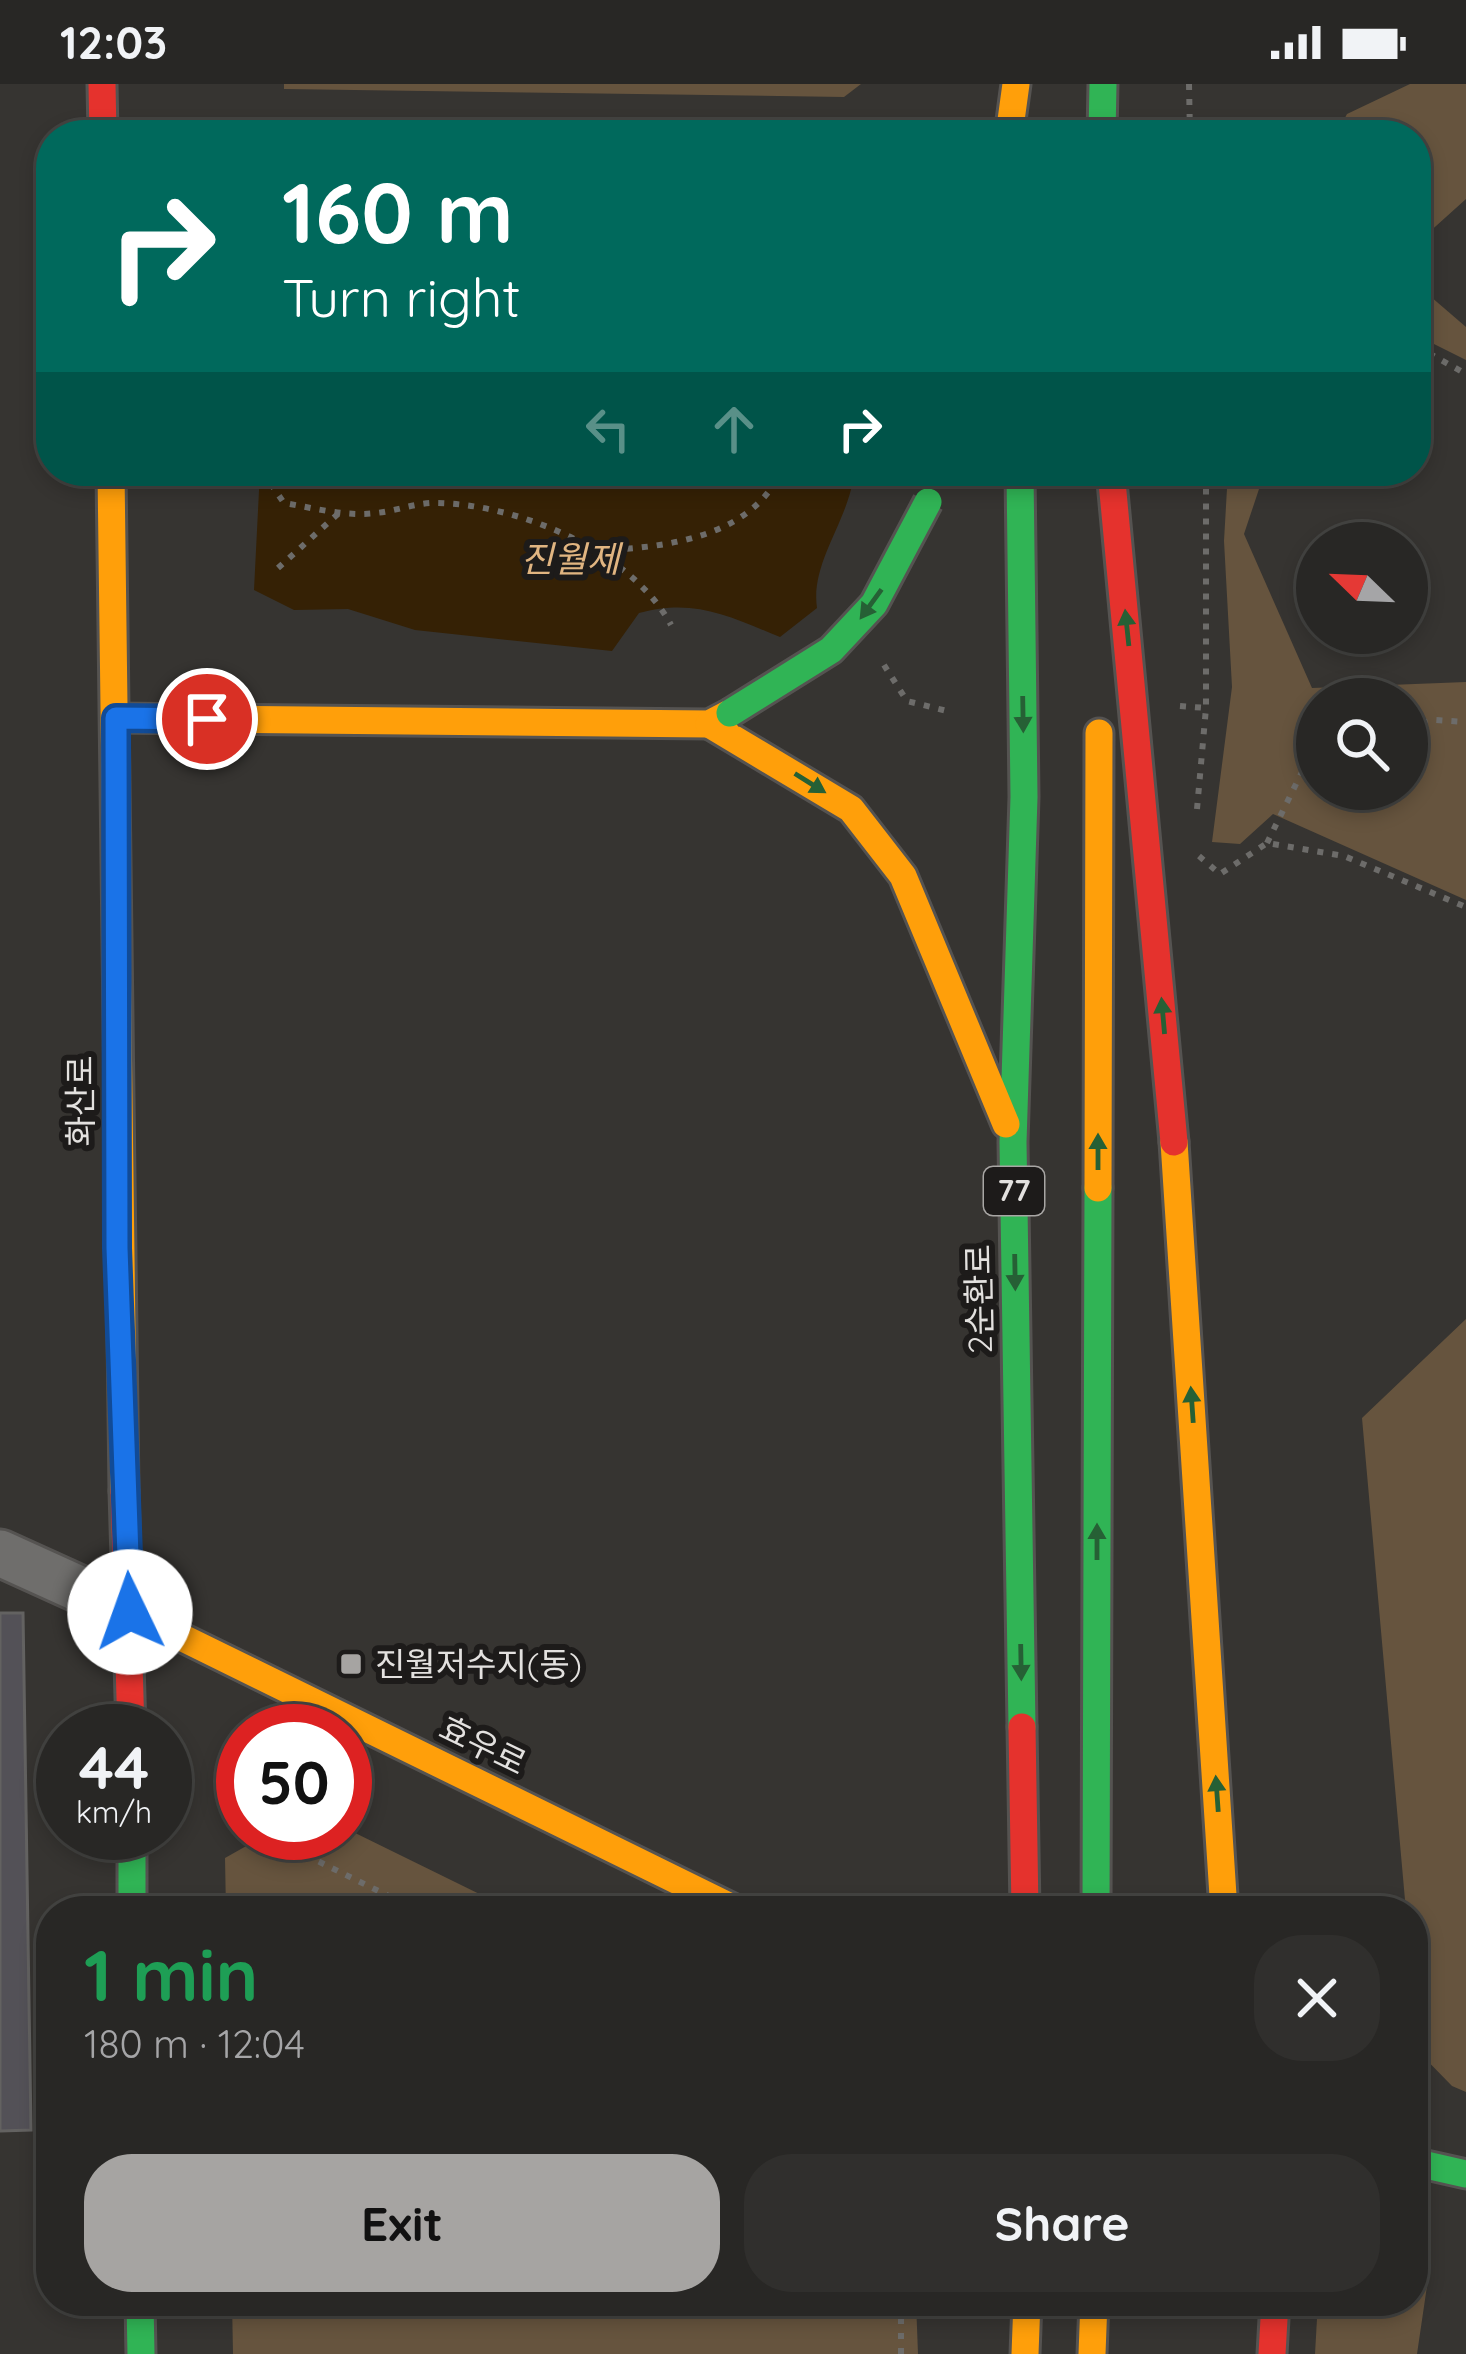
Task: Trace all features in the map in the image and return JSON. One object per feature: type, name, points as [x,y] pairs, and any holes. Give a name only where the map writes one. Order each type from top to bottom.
[{"type":"main road","points":[[102,84],[103,120]]},
{"type":"main road","points":[[1014,120],[1017,84]]},
{"type":"main road","points":[[1102,120],[1103,84]]},
{"type":"main road","name":"화산로","points":[[111,486],[117,1248],[131,1704]]},
{"type":"main road","points":[[116,718],[720,719],[831,650],[874,604],[936,486]]},
{"type":"main road","name":"2순환로","points":[[1020,486],[1024,797],[1013,1142],[1025,1896]]},
{"type":"main road","points":[[1099,486],[1099,636]]},
{"type":"main road","points":[[1112,486],[1180,1207],[1223,1896]]},
{"type":"main road","points":[[1096,1896],[1099,707]]},
{"type":"main road","points":[[720,719],[851,808],[903,876],[1013,1142]]},
{"type":"main road","name":"효우로","points":[[130,1612],[709,1896]]},
{"type":"main road","points":[[132,1860],[132,1896]]},
{"type":"main road","points":[[1428,2165],[1466,2174]]},
{"type":"main road","points":[[140,2316],[141,2354]]},
{"type":"main road","points":[[1025,2354],[1026,2316]]},
{"type":"main road","points":[[1092,2354],[1093,2316]]},
{"type":"main road","points":[[1272,2354],[1274,2316]]},
{"type":"street","points":[[0,1553],[130,1612]]},
{"type":"path","points":[[1190,84],[1190,120]]},
{"type":"path","points":[[1431,354],[1466,374]]},
{"type":"path","points":[[272,486],[284,503],[339,513],[374,514],[429,503],[488,509],[594,551],[656,596],[671,625]]},
{"type":"path","points":[[594,551],[696,537],[748,516],[774,486]]},
{"type":"path","points":[[1196,828],[1206,708],[1206,486]]},
{"type":"path","points":[[278,568],[339,513]]},
{"type":"path","points":[[1171,705],[1206,708]]},
{"type":"path","points":[[1428,722],[1466,722]]},
{"type":"path","points":[[1193,851],[1220,874],[1267,843],[1296,784]]},
{"type":"path","points":[[1267,843],[1344,856],[1466,907]]},
{"type":"path","points":[[316,1860],[389,1896]]},
{"type":"path","points":[[901,2316],[901,2354]]},
{"type":"shaded area","points":[[284,84],[861,84],[844,97],[284,89]]},
{"type":"shaded area","points":[[1410,84],[1466,84],[1466,199],[1431,230],[1431,120],[1344,120],[1347,114]]},
{"type":"shaded area","points":[[1431,297],[1466,327],[1466,360],[1431,342]]},
{"type":"shaded area","points":[[1227,486],[1260,486],[1244,534],[1308,678],[1296,678],[1296,810],[1428,810],[1428,683],[1466,682],[1466,900],[1273,814],[1240,844],[1212,842],[1232,687],[1224,541]]},
{"type":"shaded area","points":[[1466,1319],[1466,2092],[1452,2086],[1428,2061],[1428,1896],[1405,1896],[1362,1418]]},
{"type":"shaded area","points":[[372,1841],[483,1896],[226,1896],[225,1860],[372,1860]]},
{"type":"shaded area","points":[[232,2316],[917,2316],[918,2354],[233,2354]]},
{"type":"shaded area","points":[[1317,2316],[1423,2316],[1417,2354],[1315,2354]]},
{"type":"water","name":"진월제","points":[[259,486],[851,486],[819,573],[817,608],[780,637],[711,612],[677,607],[639,613],[612,651],[415,630],[348,609],[294,610],[254,590]]},
{"type":"building","points":[[0,1613],[23,1613],[31,2130],[0,2131]]},
{"type":"traffic: fast","points":[[1102,120],[1103,84]]},
{"type":"traffic: fast","points":[[1020,486],[1024,797],[1013,1142],[1022,1727]]},
{"type":"traffic: fast","points":[[730,713],[831,650],[874,604],[928,502]]},
{"type":"traffic: fast","points":[[1096,1896],[1098,1188]]},
{"type":"traffic: fast","points":[[132,1860],[132,1896]]},
{"type":"traffic: fast","points":[[1428,2165],[1466,2174]]},
{"type":"traffic: fast","points":[[140,2316],[141,2354]]},
{"type":"traffic: slow","points":[[1011,120],[1016,84]]},
{"type":"traffic: slow","points":[[111,486],[124,1491]]},
{"type":"traffic: slow","points":[[116,718],[709,724],[730,713]]},
{"type":"traffic: slow","points":[[709,724],[851,809],[903,876],[1006,1124]]},
{"type":"traffic: slow","points":[[1098,1188],[1099,733]]},
{"type":"traffic: slow","points":[[1174,1142],[1223,1896]]},
{"type":"traffic: slow","points":[[130,1612],[708,1896]]},
{"type":"traffic: slow","points":[[1025,2354],[1026,2316]]},
{"type":"traffic: slow","points":[[1092,2354],[1093,2316]]},
{"type":"traffic: jam","points":[[102,84],[103,120]]},
{"type":"traffic: jam","points":[[1112,486],[1174,1142]]},
{"type":"traffic: jam","points":[[124,1491],[130,1704]]},
{"type":"traffic: jam","points":[[1022,1727],[1025,1896]]},
{"type":"traffic: jam","points":[[1272,2354],[1274,2316]]},
{"type":"place","name":"진월저수지(동)","points":[[351,1664]]},
{"type":"route","points":[[130,1612],[117,1248],[116,718],[207,719]]}]
